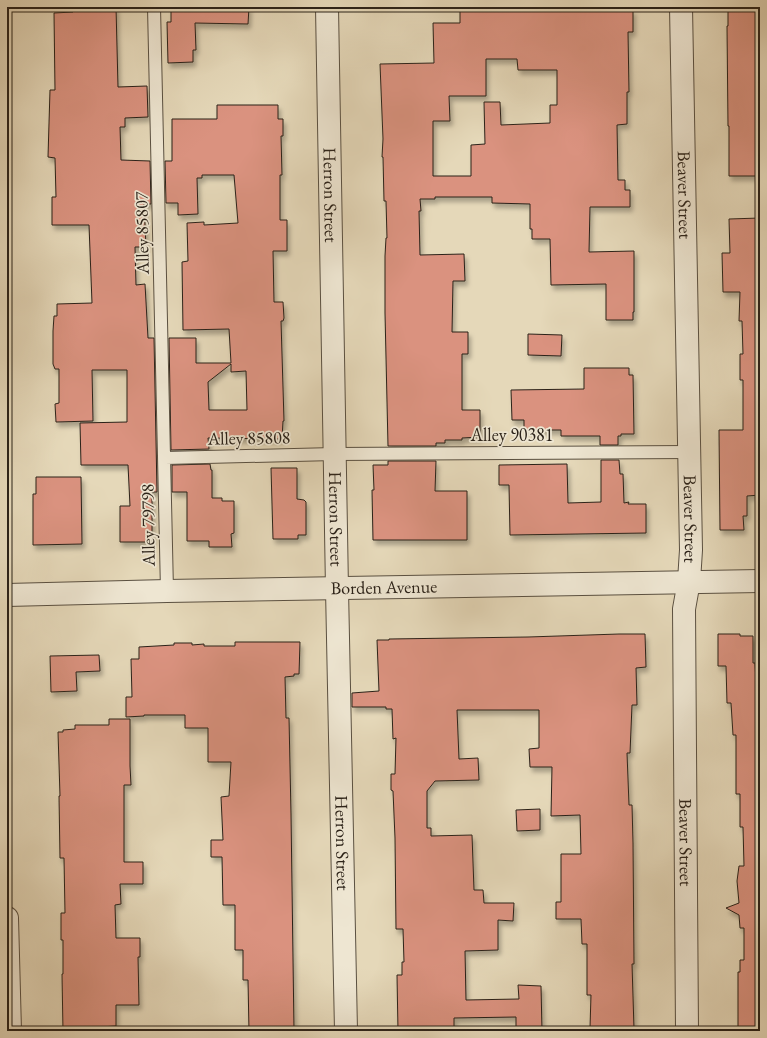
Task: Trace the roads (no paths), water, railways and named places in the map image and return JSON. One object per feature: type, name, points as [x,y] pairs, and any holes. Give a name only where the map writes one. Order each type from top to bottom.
[{"type":"street","name":"Herron Street","points":[[328,7],[336,589],[346,1031]]},
{"type":"street","name":"Beaver Street","points":[[681,7],[691,550],[689,581],[684,609],[687,1031]]},
{"type":"street","name":"Borden Avenue","points":[[7,595],[167,590],[336,589],[689,581],[760,581]]},
{"type":"street","points":[[7,918],[10,1031]]},
{"type":"lane","name":"Alley 85807","points":[[154,7],[165,458]]},
{"type":"lane","name":"Alley 90381","points":[[334,454],[690,452]]},
{"type":"lane","name":"Alley 85808","points":[[165,458],[334,454]]},
{"type":"lane","name":"Alley 79798","points":[[165,458],[167,590]]}]
